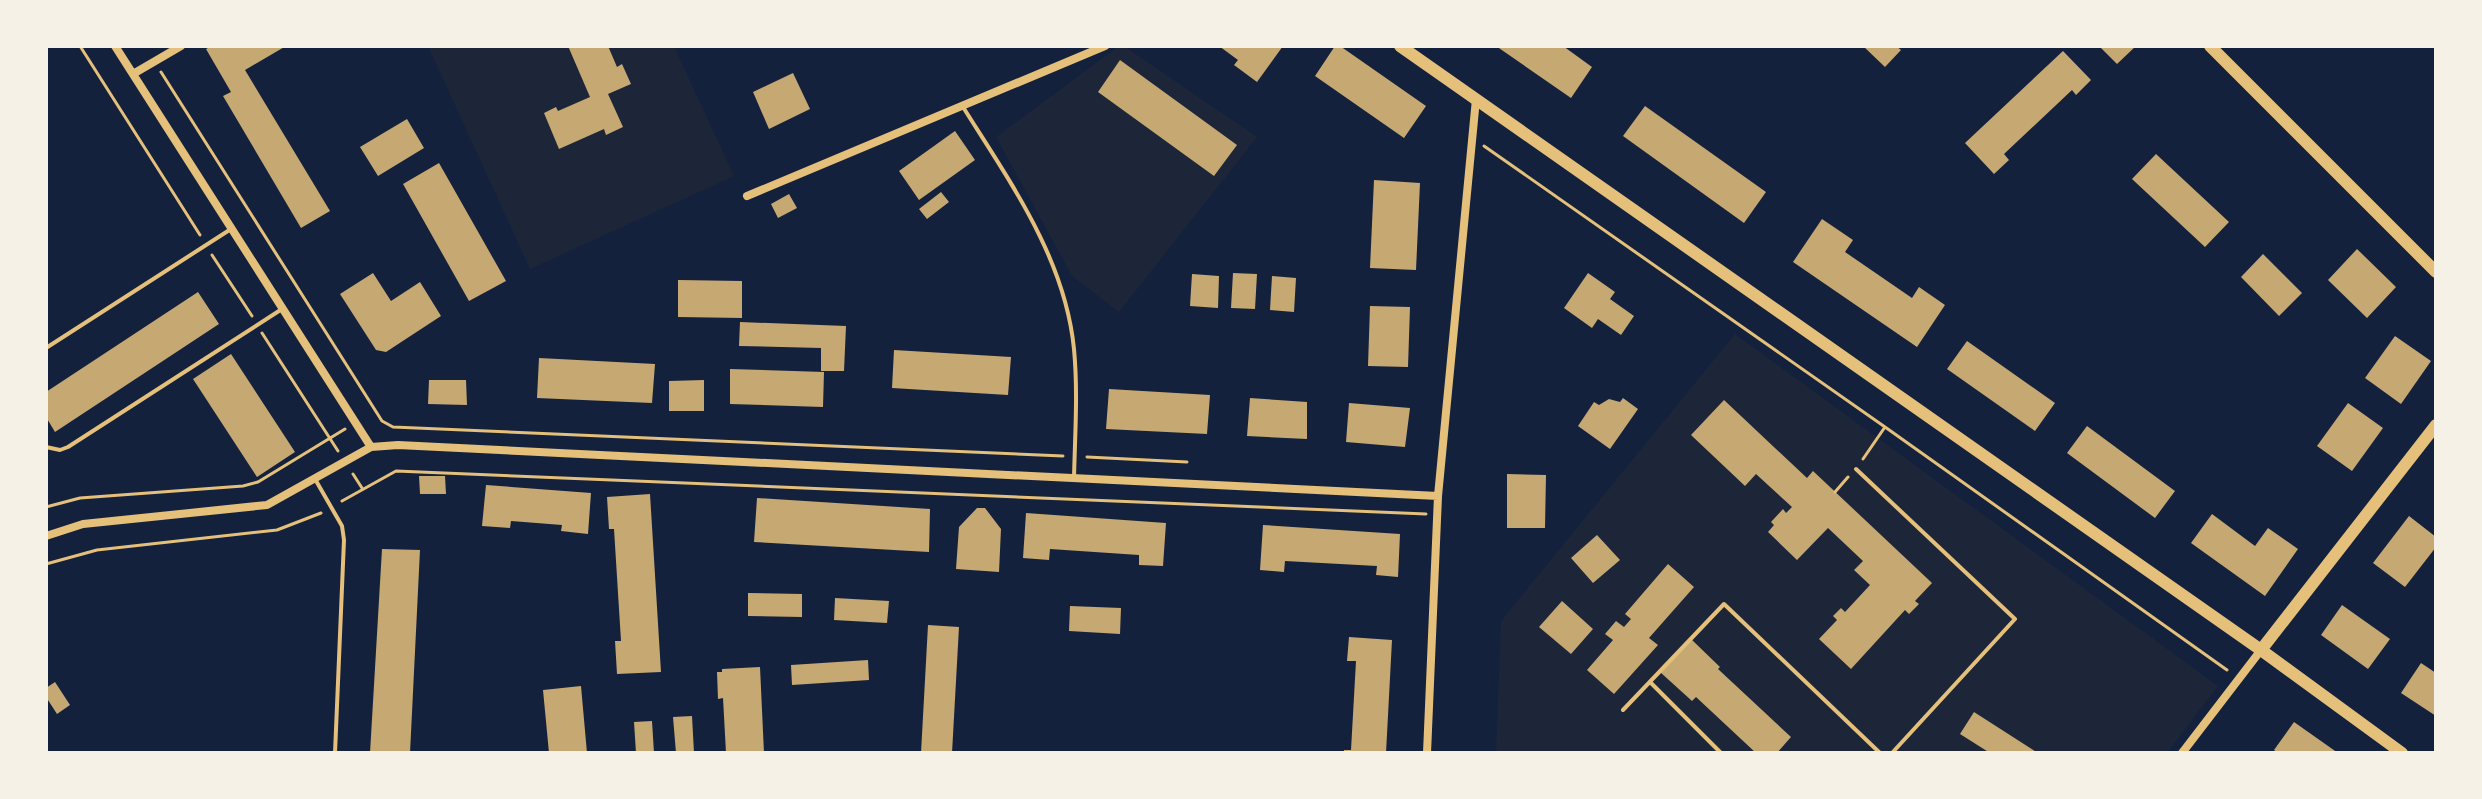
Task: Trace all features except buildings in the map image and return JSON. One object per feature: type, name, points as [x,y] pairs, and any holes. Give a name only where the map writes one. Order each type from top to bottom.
[{"type":"main road","points":[[1400,46],[2261,650],[2402,753]]},
{"type":"main road","points":[[2210,46],[2436,272]]},
{"type":"main road","points":[[2261,650],[2436,425]]},
{"type":"street","points":[[115,46],[371,447]]},
{"type":"street","points":[[133,74],[181,46]]},
{"type":"street","points":[[747,196],[1105,46]]},
{"type":"street","points":[[1427,753],[1438,496],[1476,99]]},
{"type":"street","points":[[46,536],[83,524],[267,505],[371,447],[458,446],[1438,496]]},
{"type":"street","points":[[2182,753],[2261,650]]},
{"type":"lane","points":[[962,106],[1018,195],[1057,275],[1074,348],[1074,478]]},
{"type":"lane","points":[[46,348],[231,229]]},
{"type":"lane","points":[[46,447],[60,450],[68,447],[282,309]]},
{"type":"lane","points":[[1856,469],[2015,619],[1892,753]]},
{"type":"lane","points":[[315,479],[342,526],[344,540],[335,753]]},
{"type":"lane","points":[[1623,710],[1724,604],[1880,753]]},
{"type":"lane","points":[[1650,682],[1721,753]]},
{"type":"path","points":[[80,46],[363,489]]},
{"type":"path","points":[[161,73],[382,421],[393,427],[1187,462]]},
{"type":"path","points":[[1472,137],[2239,679]]},
{"type":"path","points":[[1835,492],[1856,469],[1885,427]]},
{"type":"path","points":[[46,507],[80,498],[243,486],[258,482],[330,438]]},
{"type":"path","points":[[338,503],[396,471],[1438,515]]},
{"type":"path","points":[[46,564],[97,550],[277,530],[325,510]]},
{"type":"shaded area","points":[[428,46],[674,46],[734,176],[530,269]]},
{"type":"shaded area","points":[[1119,46],[1124,46],[1257,137],[1119,312],[1072,276],[996,137]]},
{"type":"shaded area","points":[[1735,334],[2218,686],[2167,753],[1496,753],[1501,621]]}]
